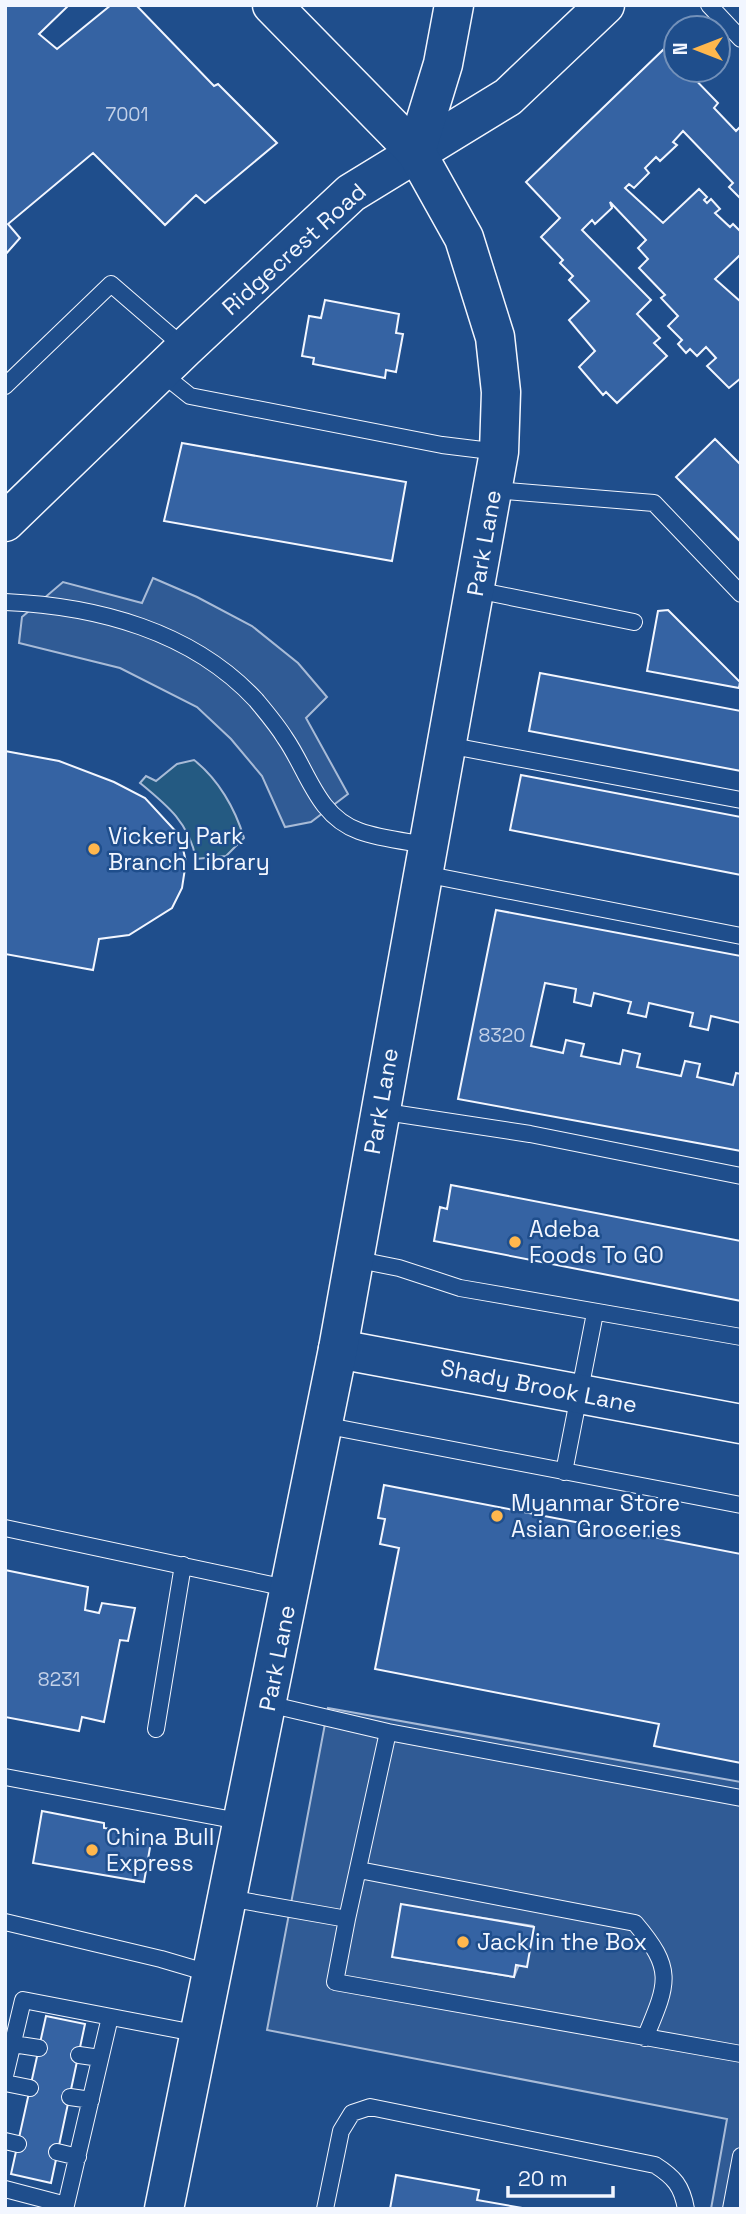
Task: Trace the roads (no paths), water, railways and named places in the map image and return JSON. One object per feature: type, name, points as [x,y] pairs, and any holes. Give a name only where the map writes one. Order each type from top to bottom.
[{"type":"main road","points":[[416,152],[443,64],[454,5]]},
{"type":"main road","name":"Ridgecrest Road","points":[[5,522],[172,360],[351,193],[508,97],[605,5]]},
{"type":"main road","name":"Park Lane","points":[[164,2209],[338,1349],[499,452],[501,392],[495,337],[482,288],[464,238],[416,152],[276,7]]},
{"type":"main road","name":"Shady Brook Lane","points":[[338,1349],[741,1424]]},
{"type":"lane","points":[[709,5],[741,39]]},
{"type":"lane","points":[[5,386],[111,284],[172,360],[190,396],[442,445],[499,452]]},
{"type":"lane","points":[[494,490],[654,503],[741,594]]},
{"type":"lane","points":[[476,590],[634,622]]},
{"type":"lane","points":[[5,602],[38,603],[147,628],[185,645],[223,669],[256,701],[285,738],[318,800],[327,810],[356,830],[424,859],[741,936]]},
{"type":"lane","points":[[447,745],[741,800]]},
{"type":"lane","points":[[379,1111],[530,1134],[741,1176]]},
{"type":"lane","points":[[354,1259],[399,1268],[460,1288],[741,1337]]},
{"type":"lane","points":[[564,1472],[595,1313]]},
{"type":"lane","points":[[323,1425],[741,1505]]},
{"type":"lane","points":[[5,1528],[291,1589]]},
{"type":"lane","points":[[156,1729],[183,1565]]},
{"type":"lane","points":[[268,1704],[388,1732],[741,1798]]},
{"type":"lane","points":[[388,1732],[335,1982],[741,2054]]},
{"type":"lane","points":[[5,1777],[244,1822]]},
{"type":"lane","points":[[359,1870],[635,1923],[657,1949],[664,1970],[661,1999],[645,2038]]},
{"type":"lane","points":[[228,1898],[347,1919]]},
{"type":"lane","points":[[5,1922],[161,1959],[212,1975]]},
{"type":"lane","points":[[5,2076],[23,2000],[200,2034]]},
{"type":"lane","points":[[5,2189],[66,2205],[110,2017]]},
{"type":"lane","points":[[13,2043],[39,2048]]},
{"type":"lane","points":[[79,2055],[100,2058]]},
{"type":"lane","points":[[5,2083],[30,2088]]},
{"type":"lane","points":[[70,2097],[90,2100]]},
{"type":"lane","points":[[325,2209],[341,2131],[352,2113],[370,2107],[655,2165],[674,2177],[683,2192],[686,2209]]},
{"type":"lane","points":[[57,2152],[78,2157]]},
{"type":"lane","points":[[731,2209],[741,2156]]},
{"type":"place","name":"Vickery Park Branch Library","points":[[94,849]]},
{"type":"place","name":"Adeba Foods To GO","points":[[515,1242]]},
{"type":"place","name":"Myanmar Store Asian Groceries","points":[[497,1516]]},
{"type":"place","name":"China Bull Express","points":[[92,1850]]},
{"type":"place","name":"Jack in the Box","points":[[463,1942]]}]
